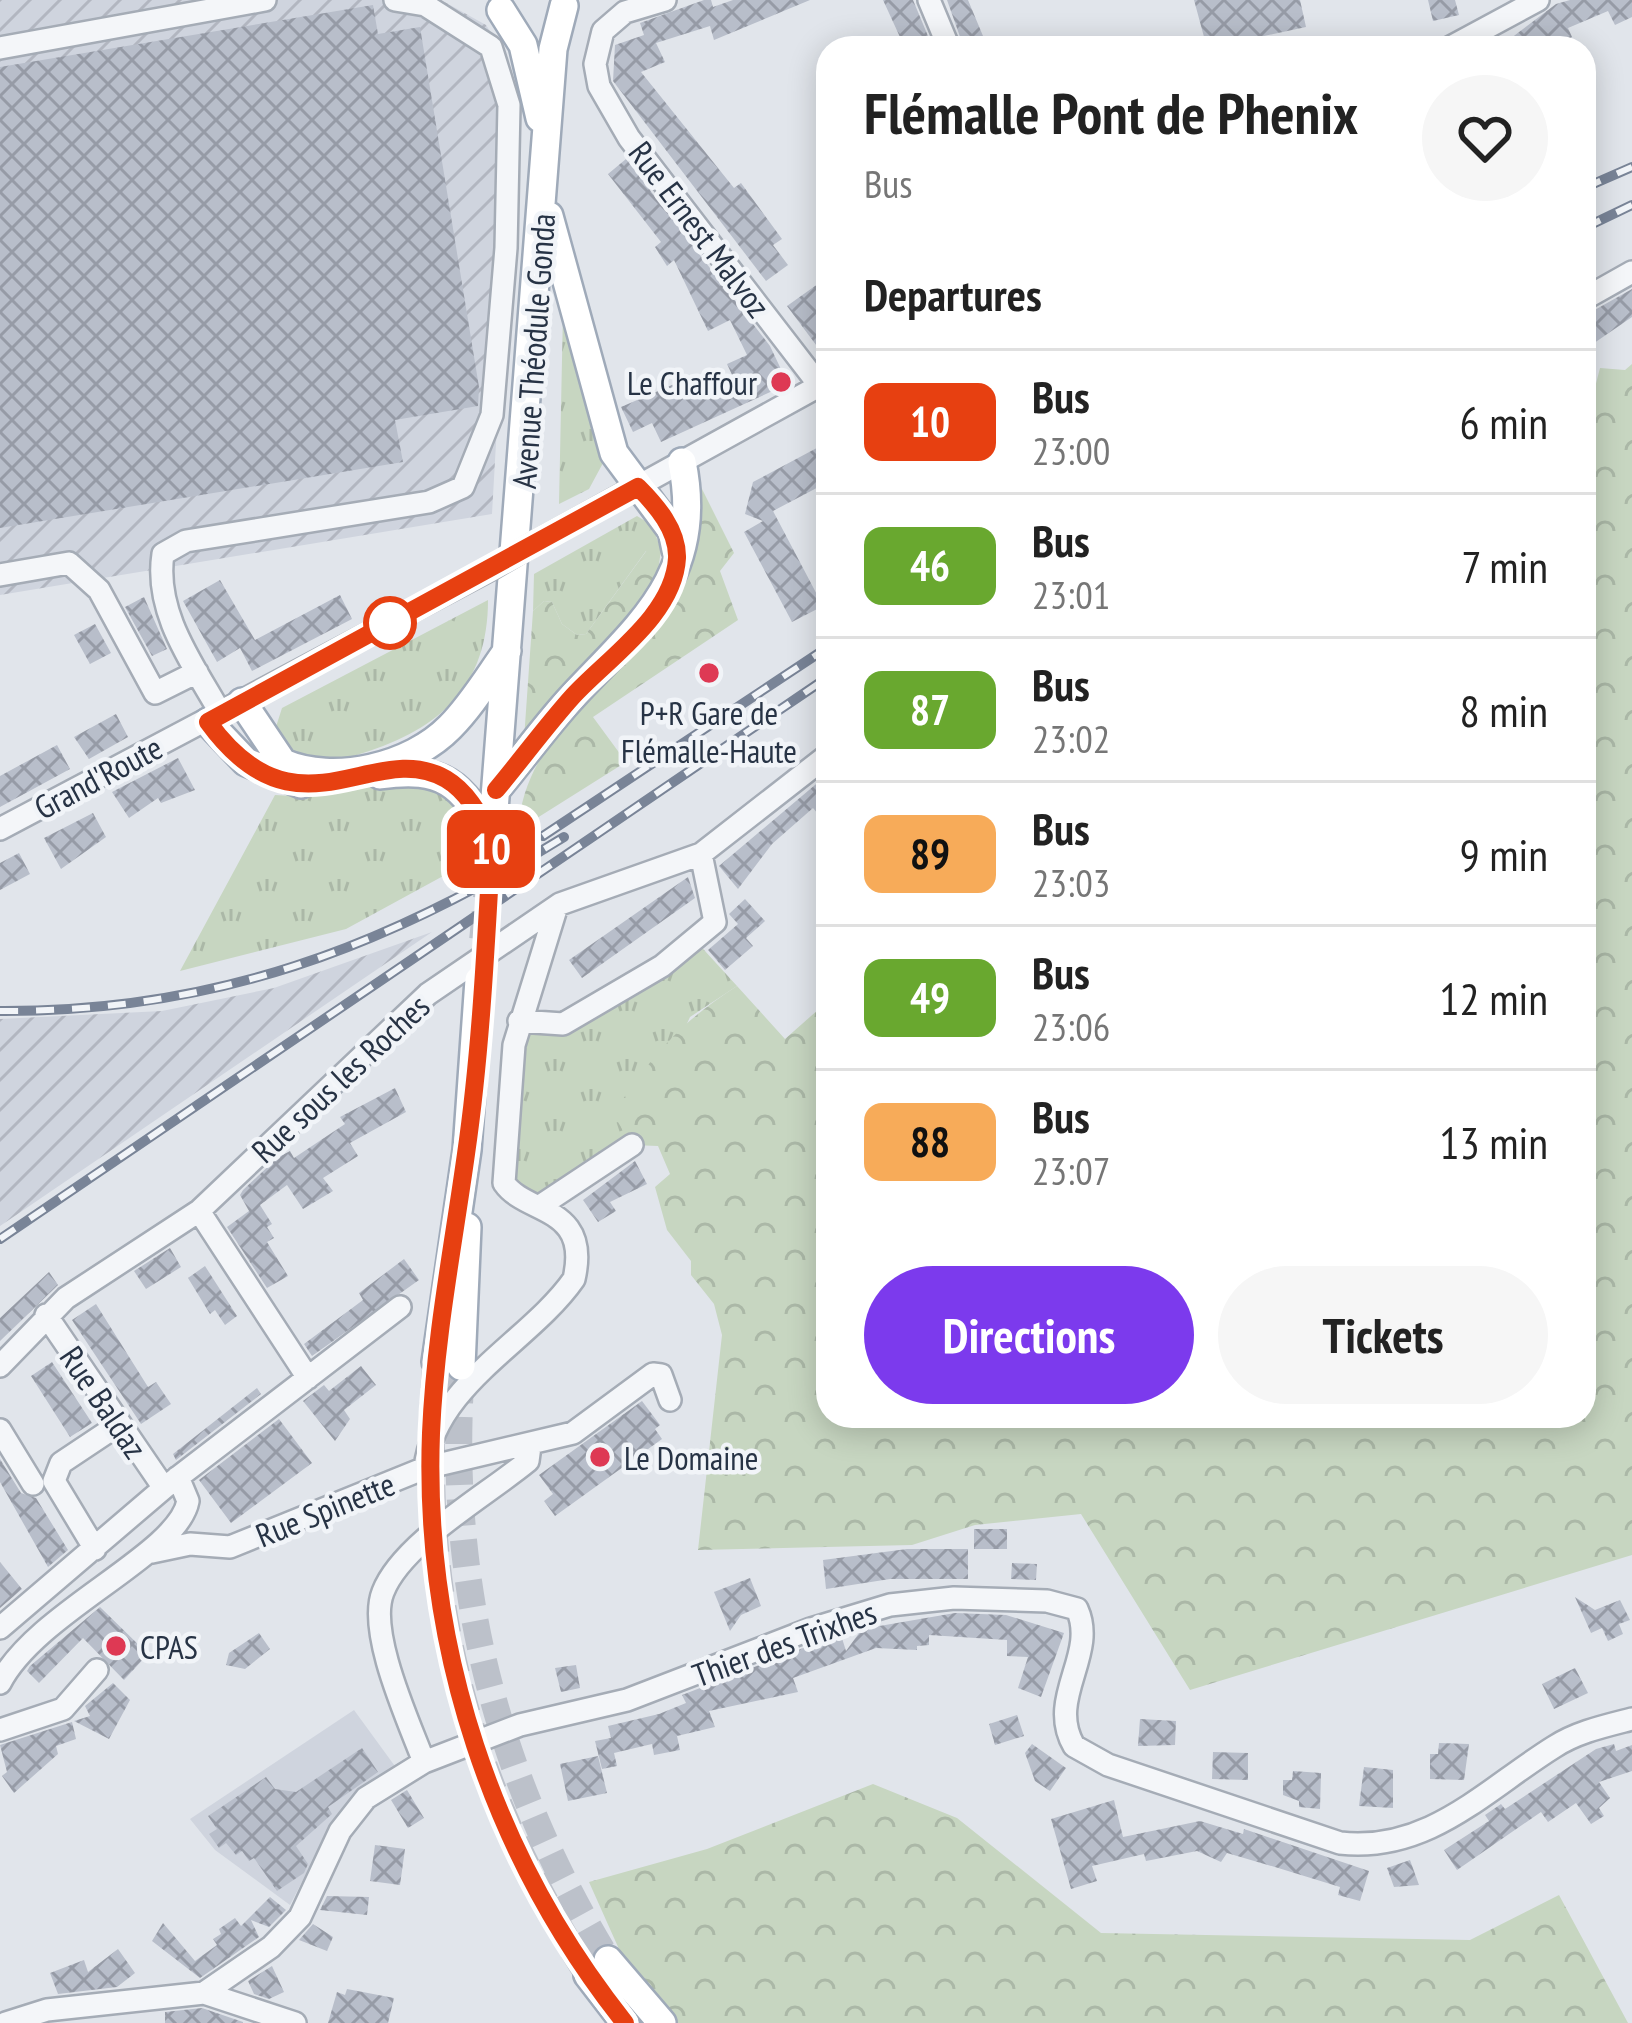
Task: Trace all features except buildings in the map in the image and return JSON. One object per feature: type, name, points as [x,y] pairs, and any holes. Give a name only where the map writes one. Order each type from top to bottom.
[{"type":"main road","points":[[495,5],[526,19],[567,3]]},
{"type":"main road","name":"Avenue Théodule Gonda","points":[[224,713],[246,762],[280,779],[335,783],[407,771],[433,773],[451,782],[474,806],[491,843],[545,206],[545,140],[554,49],[567,3]]},
{"type":"main road","name":"Avenue Théodule Gonda","points":[[495,5],[523,45],[545,140]]},
{"type":"main road","points":[[545,206],[562,250],[579,339],[614,453],[672,531],[677,556]]},
{"type":"main road","points":[[496,790],[571,698],[656,610],[677,556],[686,485],[682,462]]},
{"type":"main road","points":[[224,713],[284,763],[329,774],[366,768],[426,746],[449,728],[509,648]]},
{"type":"main road","points":[[449,1364],[479,980]]},
{"type":"main road","points":[[625,2023],[598,1968],[662,2023]]},
{"type":"street","points":[[0,48],[265,0]]},
{"type":"street","points":[[224,713],[197,672],[162,594],[163,554],[185,541],[428,502],[463,488],[492,415],[506,248],[509,105],[490,47],[425,4],[395,0]]},
{"type":"street","name":"Rue Ernest Malvoz","points":[[665,0],[613,20],[599,41],[595,64],[604,98],[629,137],[816,373]]},
{"type":"street","points":[[929,0],[944,36]]},
{"type":"street","points":[[1471,36],[1538,0]]},
{"type":"street","points":[[1596,292],[1632,272]]},
{"type":"street","name":"Grand'Route","points":[[0,829],[489,570],[816,387]]},
{"type":"street","points":[[0,575],[70,563],[99,590],[155,692],[197,672]]},
{"type":"street","name":"Rue sous les Roches","points":[[0,1366],[46,1315],[199,1211],[428,994],[557,906],[701,854],[816,763]]},
{"type":"street","points":[[519,1022],[563,1024],[662,966],[715,922],[701,854]]},
{"type":"street","name":"Rue Spinette","points":[[425,1468],[428,1450],[446,1413],[574,1279],[574,1243],[543,1204],[511,1192],[504,1183],[519,1022],[557,906]]},
{"type":"street","points":[[543,1204],[632,1145]]},
{"type":"street","points":[[199,1211],[308,1378]]},
{"type":"street","points":[[0,1628],[171,1482],[400,1307]]},
{"type":"street","name":"Rue Baldaz","points":[[46,1315],[118,1426],[171,1482]]},
{"type":"street","name":"Rue Spinette","points":[[147,1555],[190,1544],[230,1547],[425,1468],[573,1433],[653,1373],[661,1375],[670,1400]]},
{"type":"street","points":[[95,1549],[54,1481],[61,1463],[118,1426]]},
{"type":"street","points":[[0,1430],[33,1484]]},
{"type":"street","name":"Rue Spinette","points":[[424,1762],[385,1648],[383,1591],[416,1548],[528,1461],[530,1446]]},
{"type":"street","name":"Rue Spinette","points":[[0,1683],[19,1655],[63,1611],[147,1555],[186,1511],[171,1482]]},
{"type":"street","points":[[124,1576],[147,1555]]},
{"type":"street","name":"Thier des Trixhes","points":[[6,2023],[57,2008],[204,1993],[271,1947],[300,1917],[354,1810],[424,1762],[545,1717],[638,1696],[836,1620],[935,1598],[1048,1601],[1077,1610],[1082,1640],[1063,1713],[1074,1746],[1108,1766],[1340,1843],[1377,1845],[1426,1831],[1556,1746],[1632,1719]]},
{"type":"street","points":[[0,1730],[63,1709],[98,1670]]},
{"type":"street","points":[[204,1993],[295,2023]]},
{"type":"shaded area","points":[[0,0],[441,0],[486,25],[505,54],[516,90],[492,514],[0,595]]},
{"type":"shaded area","points":[[432,932],[0,1226],[0,1019],[162,1011],[274,988]]},
{"type":"shaded area","points":[[354,1710],[397,1769],[337,1814],[290,1905],[215,1850],[190,1819]]},
{"type":"green space","points":[[563,311],[603,463],[589,489],[559,504]]},
{"type":"green space","points":[[1632,364],[1632,1555],[1190,1690],[1081,1514],[975,1525],[912,1545],[698,1550],[722,1335],[714,1304],[691,1275],[691,1261],[667,1230],[655,1187],[670,1174],[658,1146],[632,1145],[613,1114],[668,1042],[737,986],[785,1039],[816,1012],[816,1428],[1596,1428],[1596,384],[1600,368],[1625,370]]},
{"type":"green space","points":[[696,477],[734,553],[720,571],[738,620],[593,717],[626,762],[518,830],[525,794],[557,734],[671,604],[687,559]]},
{"type":"green space","points":[[637,516],[652,525],[661,550],[646,551],[586,634],[577,635],[562,624],[552,602],[544,601],[533,611],[534,574]]},
{"type":"green space","points":[[647,550],[661,550],[656,586],[524,739],[533,611],[544,601],[552,602],[562,624],[577,635],[586,634]]},
{"type":"green space","points":[[488,600],[486,630],[469,680],[436,717],[415,731],[323,764],[295,755],[274,733],[282,708]]},
{"type":"green space","points":[[404,778],[437,790],[457,806],[466,828],[467,863],[346,929],[180,971],[275,795],[312,797]]},
{"type":"green space","points":[[694,939],[737,986],[690,1017],[632,1145],[543,1204],[524,1198],[504,1165],[519,1021],[563,1024]]},
{"type":"green space","points":[[873,1784],[957,1818],[1101,1933],[1470,1940],[1559,1895],[1628,2023],[672,2023],[627,1967],[589,1882],[707,1849]]},
{"type":"tunnel","points":[[479,980],[491,849]]},
{"type":"tunnel","points":[[436,1362],[431,1446],[434,1527],[458,1682],[510,1830],[588,1975]]},
{"type":"tunnel","points":[[461,1376],[463,1531],[488,1680],[537,1823],[608,1960]]},
{"type":"railway","points":[[1596,183],[1632,167]]},
{"type":"railway","points":[[1596,222],[1632,205]]},
{"type":"railway","points":[[543,836],[816,655]]},
{"type":"railway","points":[[0,1239],[816,685]]},
{"type":"railway","points":[[0,1011],[153,1000],[295,966],[430,911],[564,837]]},
{"type":"bus line","name":"10","points":[[496,790],[571,698],[656,610],[670,584],[677,556],[672,531],[638,487],[208,722],[246,762],[280,779],[335,783],[407,771],[433,773],[451,782],[474,806],[492,838],[466,1150],[444,1284],[431,1429],[436,1568],[455,1680],[496,1803],[557,1927],[625,2023]]},
{"type":"place","name":"Le Chaffour","points":[[781,382]]},
{"type":"place","name":"P+R Gare de Flémalle-Haute","points":[[709,673]]},
{"type":"place","name":"Le Domaine","points":[[600,1457]]},
{"type":"place","name":"CPAS","points":[[116,1646]]}]
